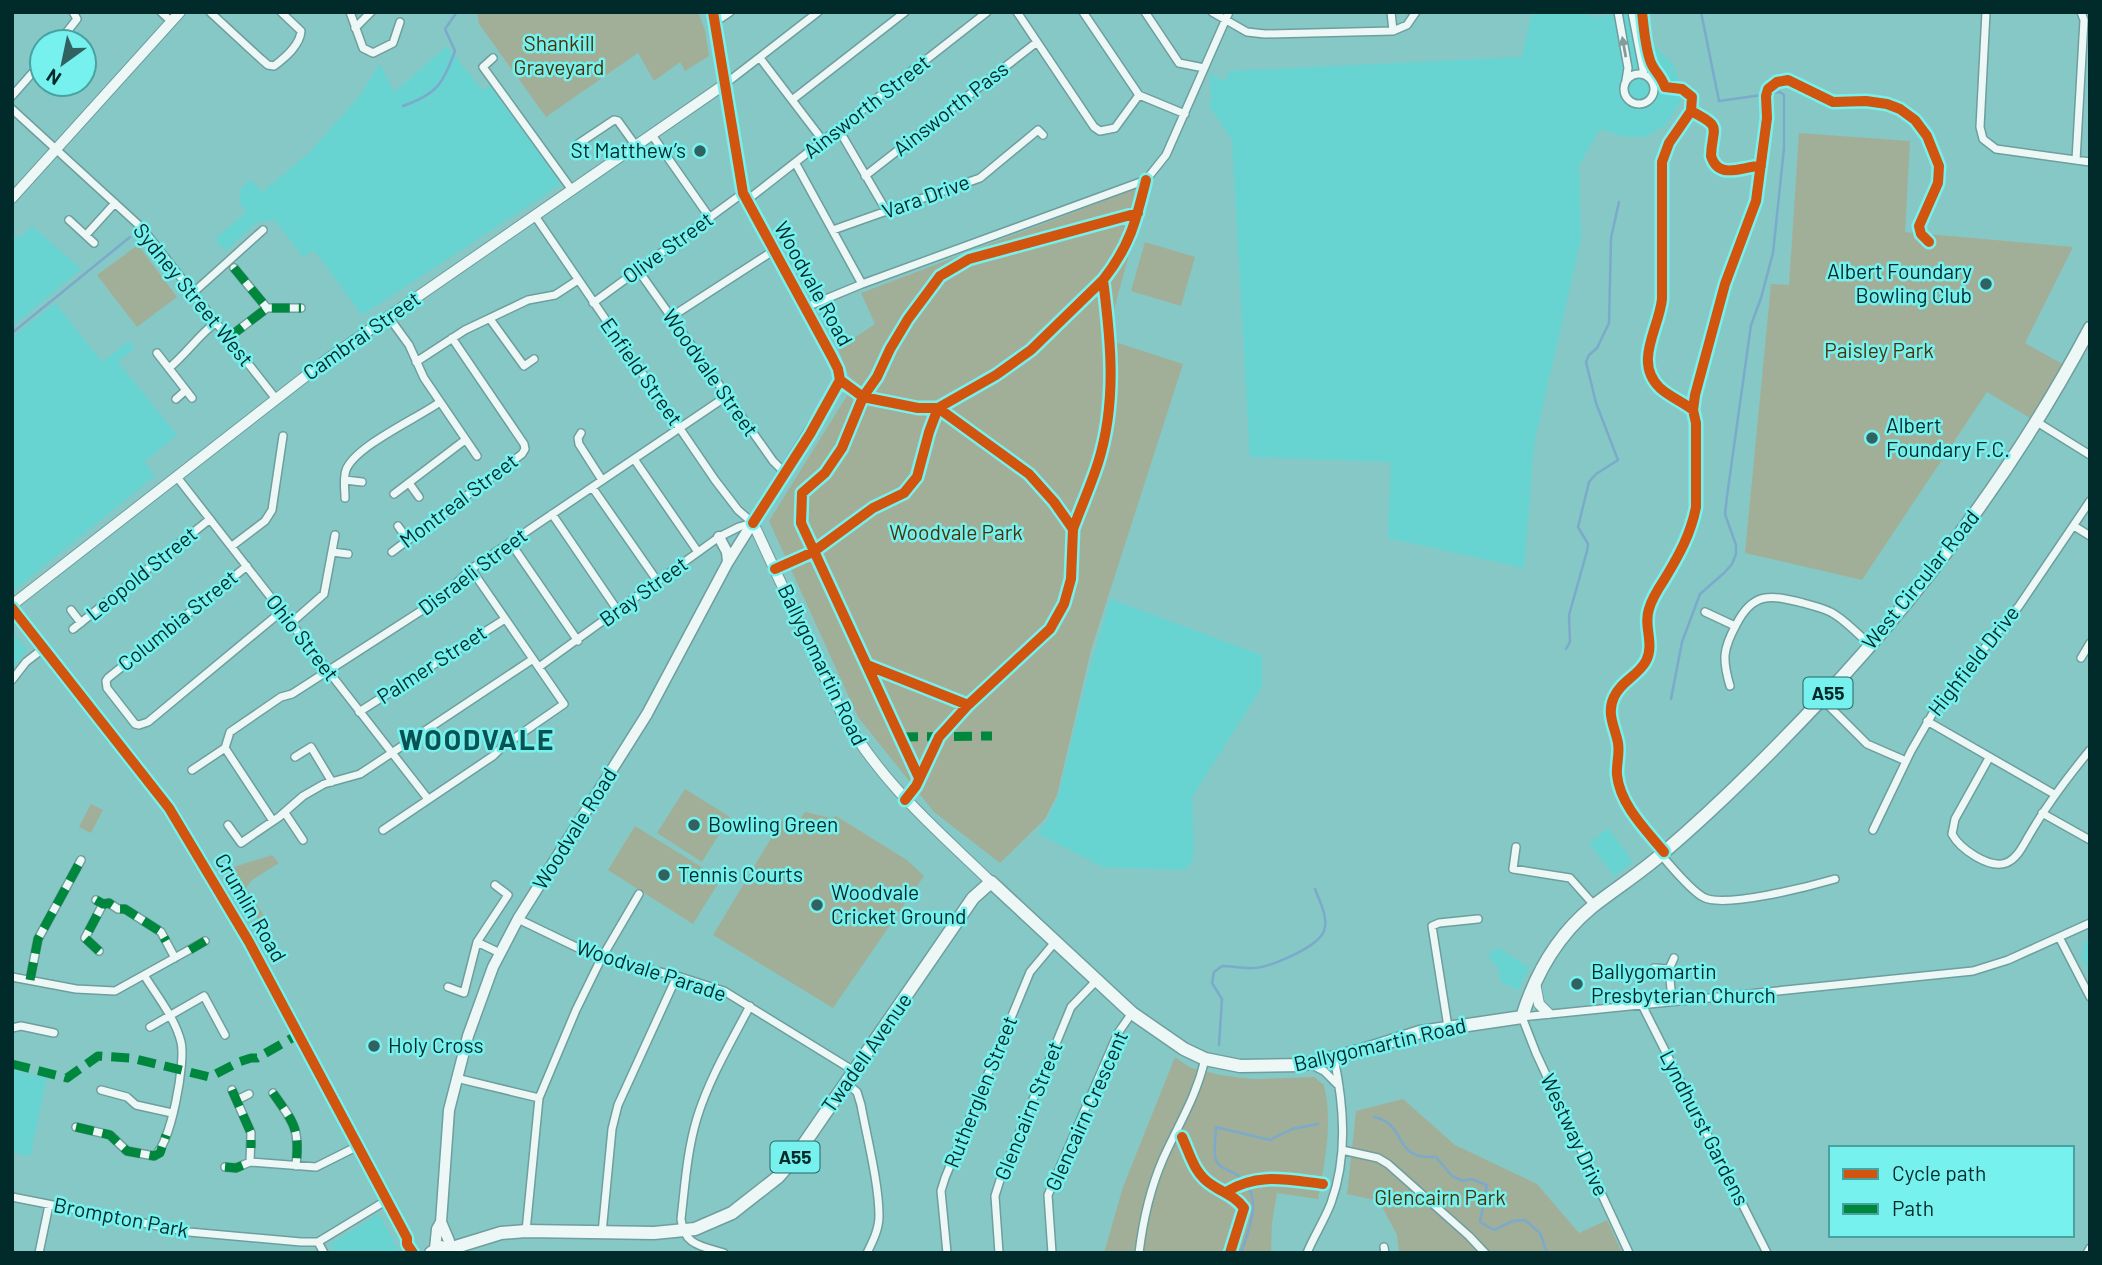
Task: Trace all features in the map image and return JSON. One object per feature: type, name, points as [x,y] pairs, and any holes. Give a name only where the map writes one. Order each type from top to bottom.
[{"type":"main road","name":"Woodvale Road","points":[[450,1250],[441,1222],[446,1130],[456,1078],[478,1005],[500,953],[518,919],[648,714],[728,562],[785,473],[839,380],[838,369],[745,197],[714,17]]},
{"type":"main road","name":"West Circular Road","points":[[1522,1017],[1535,982],[1558,943],[1594,905],[1661,855],[1822,699],[1950,548],[2037,422],[2090,328]]},
{"type":"main road","points":[[719,537],[727,552],[728,562]]},
{"type":"main road","name":"Crumlin Road","points":[[12,606],[169,808],[249,942],[413,1253]]},
{"type":"main road","name":"Ballygomartin Road","points":[[991,882],[1132,1013],[1184,1049],[1205,1059],[1240,1066],[1273,1067],[1308,1063],[1334,1058],[1420,1032],[1522,1017]]},
{"type":"main road","name":"Twadell Avenue","points":[[450,1250],[500,1234],[526,1231],[683,1231],[732,1213],[778,1177],[793,1160],[974,898],[991,882]]},
{"type":"main road","name":"Woodvale Road","points":[[431,1252],[441,1222]]},
{"type":"main road","name":"Crumlin Road","points":[[407,1238],[431,1252]]},
{"type":"main road","name":"Twadell Avenue","points":[[467,1253],[483,1240]]},
{"type":"main road","name":"A55","points":[[431,1252],[441,1247],[450,1250]]},
{"type":"street","points":[[72,28],[77,19],[73,12]]},
{"type":"street","points":[[161,12],[172,22]]},
{"type":"street","points":[[12,198],[180,12]]},
{"type":"street","points":[[210,12],[268,65],[274,66],[285,58],[301,36],[301,31],[281,12]]},
{"type":"street","points":[[350,12],[363,48],[373,53],[393,43],[400,22]]},
{"type":"street","points":[[355,29],[371,12]]},
{"type":"street","points":[[714,17],[730,12]]},
{"type":"street","points":[[725,84],[818,12]]},
{"type":"street","points":[[792,100],[905,12]]},
{"type":"street","points":[[1017,12],[1094,127],[1100,131],[1115,128],[1139,95]]},
{"type":"street","points":[[1083,12],[1139,95],[1185,114]]},
{"type":"street","points":[[1145,12],[1180,63],[1204,68]]},
{"type":"street","points":[[1212,12],[1247,32],[1265,34],[1393,31],[1407,25],[1416,12]]},
{"type":"street","points":[[804,308],[862,284],[1146,180],[1166,155],[1229,12]]},
{"type":"street","points":[[1391,12],[1393,31]]},
{"type":"street","points":[[1618,12],[1628,68],[1624,91],[1628,100],[1637,104],[1647,103],[1655,90],[1652,81],[1644,74],[1632,12]]},
{"type":"street","points":[[1986,12],[1980,127],[1983,139],[1996,149],[2090,162]]},
{"type":"street","points":[[2076,160],[2084,20],[2081,12]]},
{"type":"street","name":"Ainsworth Street","points":[[745,197],[796,164],[982,14]]},
{"type":"street","name":"Ainsworth Pass","points":[[864,176],[1037,42]]},
{"type":"street","points":[[493,58],[483,67],[572,190]]},
{"type":"street","points":[[761,58],[824,142]]},
{"type":"street","points":[[1626,81],[1634,74],[1644,74]]},
{"type":"street","points":[[12,96],[28,78]]},
{"type":"street","name":"Cambrai Street","points":[[12,606],[276,399],[388,316],[725,84]]},
{"type":"street","name":"Sydney Street West","points":[[12,109],[142,228],[276,399]]},
{"type":"street","points":[[575,146],[614,120],[618,121],[636,146]]},
{"type":"street","points":[[839,130],[887,212]]},
{"type":"street","name":"Vara Drive","points":[[833,230],[980,178],[1038,130],[1043,135]]},
{"type":"street","points":[[652,135],[709,218]]},
{"type":"street","points":[[796,164],[862,284]]},
{"type":"street","name":"Olive Street","points":[[593,303],[709,218],[745,197]]},
{"type":"street","points":[[86,235],[115,203]]},
{"type":"street","name":"Enfield Street","points":[[535,216],[738,510],[753,523]]},
{"type":"street","points":[[69,220],[94,243]]},
{"type":"street","points":[[194,292],[263,230]]},
{"type":"street","points":[[671,317],[773,251]]},
{"type":"street","points":[[234,268],[267,308]]},
{"type":"street","name":"Woodvale Street","points":[[638,270],[773,461],[785,473]]},
{"type":"street","points":[[416,362],[452,338],[528,300],[555,295],[578,280]]},
{"type":"street","points":[[228,338],[267,308],[301,308]]},
{"type":"street","points":[[388,316],[409,345],[440,402],[477,456]]},
{"type":"street","points":[[490,319],[524,366],[534,359]]},
{"type":"street","points":[[169,368],[185,355],[200,334],[216,322]]},
{"type":"street","name":"Montreal Street","points":[[392,552],[522,454],[525,449],[452,338]]},
{"type":"street","points":[[157,353],[192,398]]},
{"type":"street","points":[[176,399],[186,390]]},
{"type":"street","name":"Disraeli Street","points":[[192,770],[225,748],[230,732],[445,596],[471,569],[727,396]]},
{"type":"street","points":[[345,498],[347,468],[356,457],[393,429],[419,417],[440,402]]},
{"type":"street","points":[[2037,422],[2090,455]]},
{"type":"street","points":[[581,433],[579,444],[602,480]]},
{"type":"street","points":[[232,546],[269,516],[283,436]]},
{"type":"street","points":[[394,494],[466,440]]},
{"type":"street","points":[[269,457],[279,458]]},
{"type":"street","points":[[634,458],[698,552]]},
{"type":"street","name":"Ohio Street","points":[[177,477],[428,799]]},
{"type":"street","points":[[345,480],[362,482]]},
{"type":"street","points":[[409,483],[419,496]]},
{"type":"street","points":[[592,487],[658,582]]},
{"type":"street","name":"Highfield Drive","points":[[1872,830],[1927,721],[2019,606],[2090,501]]},
{"type":"street","points":[[552,514],[618,611]]},
{"type":"street","name":"Leopold Street","points":[[73,629],[210,519]]},
{"type":"street","name":"Bray Street","points":[[539,667],[719,537],[753,523]]},
{"type":"street","name":"Ballygomartin Road","points":[[753,523],[854,735],[880,773],[905,800],[991,882]]},
{"type":"street","points":[[398,526],[408,540]]},
{"type":"street","points":[[2074,526],[2090,536]]},
{"type":"street","points":[[290,623],[324,594],[335,535]]},
{"type":"street","points":[[510,542],[578,641]]},
{"type":"street","points":[[332,552],[348,554]]},
{"type":"street","name":"Columbia Street","points":[[247,566],[110,676],[106,681],[107,688],[135,724],[143,725],[282,611]]},
{"type":"street","points":[[383,830],[493,756],[564,704],[471,569]]},
{"type":"street","points":[[1730,686],[1724,666],[1724,651],[1735,626],[1747,607],[1756,600],[1778,597],[1821,608],[1834,614],[1870,645]]},
{"type":"street","points":[[71,610],[81,623]]},
{"type":"street","points":[[1705,612],[1735,626]]},
{"type":"street","name":"Palmer Street","points":[[359,712],[505,619]]},
{"type":"street","points":[[2081,658],[2090,643]]},
{"type":"street","points":[[12,680],[26,662],[44,648]]},
{"type":"street","points":[[229,825],[241,843],[285,813],[293,802],[332,782],[354,777],[533,659]]},
{"type":"street","points":[[1822,699],[1867,744],[1906,761]]},
{"type":"street","points":[[253,702],[260,712]]},
{"type":"street","points":[[1927,721],[2054,794]]},
{"type":"street","points":[[295,757],[311,747],[332,782]]},
{"type":"street","points":[[225,748],[273,821]]},
{"type":"street","points":[[1989,758],[1955,818],[1952,834],[1959,845],[1993,864],[2006,863],[2018,854],[2054,794],[2090,750]]},
{"type":"street","points":[[285,813],[303,840]]},
{"type":"street","points":[[2042,813],[2090,840]]},
{"type":"street","points":[[1516,847],[1513,869],[1570,878],[1594,905]]},
{"type":"street","points":[[1661,855],[1703,897],[1714,900],[1776,895],[1835,879]]},
{"type":"street","points":[[30,980],[38,939],[81,860]]},
{"type":"street","points":[[448,987],[464,993],[477,942],[508,895],[495,885]]},
{"type":"street","points":[[526,1231],[539,1098],[601,960],[639,894]]},
{"type":"street","points":[[99,951],[85,938],[100,902],[125,909],[161,932],[175,958]]},
{"type":"street","name":"Woodvale Parade","points":[[518,919],[601,960],[677,976],[724,991],[854,1071]]},
{"type":"street","points":[[1448,1027],[1432,926],[1478,919]]},
{"type":"street","name":"Ballygomartin Road","points":[[1522,1017],[1973,971],[2008,960],[2090,923]]},
{"type":"street","points":[[2059,937],[2090,998]]},
{"type":"street","points":[[12,977],[76,989],[115,990],[205,941]]},
{"type":"street","points":[[477,942],[500,953]]},
{"type":"street","name":"Rutherglen Street","points":[[947,1253],[941,1191],[945,1178],[1030,972],[1055,942]]},
{"type":"street","points":[[1672,1000],[1669,969],[1674,958]]},
{"type":"street","points":[[1654,968],[1669,969]]},
{"type":"street","points":[[76,1126],[110,1135],[127,1151],[154,1156],[160,1153],[172,1113],[182,1060],[180,1038],[144,975]]},
{"type":"street","points":[[602,1233],[612,1129],[618,1105],[677,976]]},
{"type":"street","name":"Glencairn Street","points":[[999,1253],[995,1196],[1000,1180],[1071,1007],[1096,981]]},
{"type":"street","points":[[1535,982],[1539,1004],[1548,1013]]},
{"type":"street","points":[[150,1027],[204,996],[225,1035]]},
{"type":"street","name":"Lyndhurst Gardens","points":[[1641,1003],[1768,1253]]},
{"type":"street","points":[[724,1253],[697,1245],[687,1238],[681,1219],[686,1175],[698,1116],[718,1068],[750,1006]]},
{"type":"street","name":"Glencairn Crescent","points":[[1052,1253],[1048,1195],[1118,1033],[1132,1013]]},
{"type":"street","name":"Westway Drive","points":[[1522,1017],[1629,1253]]},
{"type":"street","points":[[12,1028],[21,1026],[54,1033]]},
{"type":"street","points":[[1307,1253],[1330,1205],[1342,1150],[1340,1087],[1334,1058]]},
{"type":"street","points":[[1139,1253],[1152,1190],[1171,1142],[1195,1097],[1205,1059]]},
{"type":"street","points":[[1308,1063],[1324,1071],[1340,1087]]},
{"type":"street","points":[[456,1078],[539,1098]]},
{"type":"street","points":[[846,1083],[857,1091],[861,1105],[879,1216],[877,1230],[867,1253]]},
{"type":"street","points":[[101,1090],[127,1097],[136,1105],[172,1113]]},
{"type":"street","points":[[232,1090],[251,1133],[248,1163]]},
{"type":"street","points":[[274,1093],[295,1127],[298,1141],[296,1166]]},
{"type":"street","points":[[237,1100],[249,1094]]},
{"type":"street","points":[[286,1130],[295,1127]]},
{"type":"street","points":[[226,1167],[236,1168],[248,1163],[316,1167],[358,1146]]},
{"type":"street","points":[[1342,1150],[1371,1156],[1388,1164],[1485,1253]]},
{"type":"street","name":"Brompton Park","points":[[12,1197],[189,1232],[318,1242]]},
{"type":"street","points":[[324,1253],[318,1242],[387,1200]]},
{"type":"street","points":[[39,1253],[49,1205]]},
{"type":"street","points":[[2087,1253],[2090,1248]]},
{"type":"shaded area","points":[[1532,12],[1582,12],[1596,18],[1619,12],[1647,12],[1653,45],[1673,64],[1681,84],[1680,102],[1666,125],[1645,137],[1621,136],[1600,129],[1579,166],[1581,239],[1534,444],[1524,568],[1388,538],[1391,462],[1250,457],[1232,139],[1209,106],[1210,73],[1224,81],[1230,71],[1522,57]]},
{"type":"shaded area","points":[[447,46],[482,90],[490,86],[561,184],[362,315],[314,250],[303,257],[275,220],[256,223],[225,251],[215,239],[246,212],[240,202],[240,191],[250,179],[262,192],[309,153],[358,98],[380,64],[394,92]]},
{"type":"shaded area","points":[[32,226],[81,269],[12,327],[12,233],[19,238]]},
{"type":"shaded area","points":[[55,303],[102,362],[129,341],[134,348],[118,362],[177,435],[144,462],[155,476],[14,590],[12,337]]},
{"type":"shaded area","points":[[1110,599],[1262,655],[1262,687],[1192,797],[1193,860],[1185,870],[1103,867],[1038,834],[1059,794],[1085,686]]},
{"type":"shaded area","points":[[12,631],[27,650],[12,670]]},
{"type":"shaded area","points":[[1608,828],[1633,862],[1614,876],[1589,843]]},
{"type":"shaded area","points":[[2090,938],[2090,973],[2081,957],[2085,940]]},
{"type":"shaded area","points":[[1496,949],[1529,967],[1518,990],[1501,982],[1497,963],[1492,964],[1489,953]]},
{"type":"shaded area","points":[[12,1070],[47,1078],[30,1156],[12,1152]]},
{"type":"shaded area","points":[[379,1214],[400,1253],[334,1253],[330,1244]]},
{"type":"green space","name":"Shankill Graveyard","points":[[477,12],[698,12],[705,30],[709,56],[685,71],[680,62],[654,81],[638,53],[546,117],[479,24]]},
{"type":"green space","name":"Paisley Park","points":[[1799,133],[1910,141],[1905,232],[2073,247],[2025,343],[2068,367],[2037,422],[1987,392],[1862,580],[1745,553],[1771,284],[1789,285]]},
{"type":"green space","name":"Woodvale Park","points":[[1148,184],[1107,336],[1118,343],[1183,364],[1091,650],[1057,795],[1045,819],[1000,863],[934,812],[858,717],[769,521],[853,386],[838,349],[875,324],[861,293]]},
{"type":"green space","points":[[1145,242],[1195,257],[1181,306],[1131,291]]},
{"type":"green space","points":[[138,245],[177,297],[137,327],[97,275]]},
{"type":"green space","name":"Bowling Green","points":[[685,789],[730,817],[702,862],[657,833]]},
{"type":"green space","points":[[91,804],[103,810],[91,833],[79,827]]},
{"type":"green space","name":"Woodvale Cricket Ground","points":[[805,812],[831,818],[836,816],[907,860],[924,876],[833,1008],[713,935],[782,820],[794,827]]},
{"type":"green space","name":"Tennis Courts","points":[[635,826],[721,879],[693,924],[608,870]]},
{"type":"green space","points":[[272,855],[279,863],[252,880],[246,888],[266,919],[259,922],[255,915],[248,914],[224,870]]},
{"type":"green space","points":[[1175,1057],[1191,1068],[1220,1075],[1253,1079],[1314,1077],[1324,1085],[1328,1128],[1318,1199],[1277,1193],[1271,1253],[1104,1253],[1123,1187]]},
{"type":"green space","name":"Glencairn Park","points":[[1403,1099],[1455,1145],[1537,1184],[1579,1233],[1607,1220],[1622,1253],[1399,1253],[1397,1235],[1379,1201],[1347,1194],[1356,1111]]},
{"type":"waterway","points":[[403,106],[431,92],[447,72],[455,51],[445,29],[457,12]]},
{"type":"waterway","points":[[1701,12],[1719,101],[1762,95]]},
{"type":"waterway","points":[[1671,699],[1682,642],[1700,594],[1724,573],[1736,554],[1736,545],[1725,514],[1727,496],[1751,325],[1773,253],[1784,148],[1784,95],[1780,92],[1771,93]]},
{"type":"waterway","points":[[1566,649],[1570,642],[1569,615],[1588,544],[1578,527],[1589,482],[1596,474],[1618,460],[1596,403],[1586,362],[1597,348],[1609,323],[1611,238],[1619,202]]},
{"type":"waterway","points":[[12,333],[130,237]]},
{"type":"waterway","points":[[1219,1045],[1222,999],[1212,983],[1214,972],[1222,966],[1262,967],[1293,955],[1313,943],[1320,937],[1325,926],[1323,909],[1315,889]]},
{"type":"waterway","points":[[1374,1117],[1390,1125],[1412,1153],[1436,1157],[1452,1176],[1463,1181],[1471,1179],[1487,1185],[1480,1222],[1494,1230],[1513,1221],[1525,1220],[1540,1233],[1547,1253]]},
{"type":"waterway","points":[[1241,1253],[1251,1220],[1252,1199],[1244,1180],[1217,1162],[1216,1127],[1270,1140],[1292,1129],[1318,1124]]},
{"type":"marked path","points":[[234,268],[267,308]]},
{"type":"marked path","points":[[228,338],[267,308],[301,308]]},
{"type":"marked path","points":[[900,737],[992,736]]},
{"type":"marked path","points":[[30,980],[38,939],[81,860]]},
{"type":"marked path","points":[[96,900],[125,909],[161,932],[166,941]]},
{"type":"marked path","points":[[99,951],[85,938],[103,904]]},
{"type":"marked path","points":[[190,950],[205,941]]},
{"type":"marked path","points":[[12,1064],[67,1078],[98,1056],[131,1058],[210,1077],[239,1062],[257,1058],[299,1034]]},
{"type":"marked path","points":[[232,1090],[251,1133],[251,1148]]},
{"type":"marked path","points":[[273,1093],[294,1126],[297,1143],[296,1166]]},
{"type":"marked path","points":[[76,1127],[110,1135],[127,1151],[154,1156],[160,1153],[166,1135]]},
{"type":"marked path","points":[[225,1167],[236,1168],[246,1164]]},
{"type":"cycle path","points":[[713,12],[743,193],[832,357],[840,380],[810,434],[753,523]]},
{"type":"cycle path","points":[[1642,12],[1649,57],[1665,87],[1682,89],[1692,97],[1691,111],[1669,143],[1662,162],[1662,299],[1650,345],[1648,367],[1660,388],[1693,410]]},
{"type":"cycle path","points":[[1664,852],[1635,817],[1623,797],[1619,786],[1617,737],[1611,709],[1617,691],[1646,661],[1650,605],[1674,563],[1694,517],[1695,395],[1725,284],[1756,201],[1768,89],[1777,82],[1788,80],[1833,102],[1866,101],[1887,104],[1900,109],[1915,120],[1927,136],[1939,166],[1938,183],[1919,226],[1921,234],[1929,242]]},
{"type":"cycle path","points":[[1691,111],[1712,125],[1714,133],[1711,156],[1720,168],[1732,170],[1761,166]]},
{"type":"cycle path","points":[[1073,529],[1098,463],[1108,418],[1111,372],[1103,280],[1120,256],[1131,233],[1146,180]]},
{"type":"cycle path","points":[[919,778],[801,523],[802,493],[825,473],[842,448],[863,397],[877,377],[890,349],[908,319],[940,276],[969,259],[1138,213]]},
{"type":"cycle path","points":[[775,569],[813,552],[873,508],[904,493],[917,477],[938,408],[996,375],[1031,350],[1103,280]]},
{"type":"cycle path","points":[[840,380],[863,397],[918,408],[938,408],[1029,474],[1073,529],[1071,579],[1064,604],[1050,629],[968,705],[939,737],[916,786],[905,800]]},
{"type":"cycle path","points":[[12,608],[169,808],[249,942],[413,1253]]},
{"type":"cycle path","points":[[867,665],[968,705]]},
{"type":"cycle path","points":[[1182,1137],[1201,1175],[1244,1208],[1230,1253]]},
{"type":"cycle path","points":[[1226,1192],[1250,1182],[1273,1179],[1323,1184]]},
{"type":"place","name":"St Matthew’s","points":[[700,151]]},
{"type":"place","name":"Albert Foundary Bowling Club","points":[[1986,284]]},
{"type":"place","name":"Albert Foundary F.C.","points":[[1872,438]]},
{"type":"place","name":"Bowling Green","points":[[694,825]]},
{"type":"place","name":"Tennis Courts","points":[[664,875]]},
{"type":"place","name":"Woodvale Cricket Ground","points":[[817,905]]},
{"type":"place","name":"Ballygomartin Presbyterian Church","points":[[1577,984]]},
{"type":"place","name":"Holy Cross","points":[[374,1046]]},
{"type":"district","name":"WOODVALE","points":[[477,740]]}]
